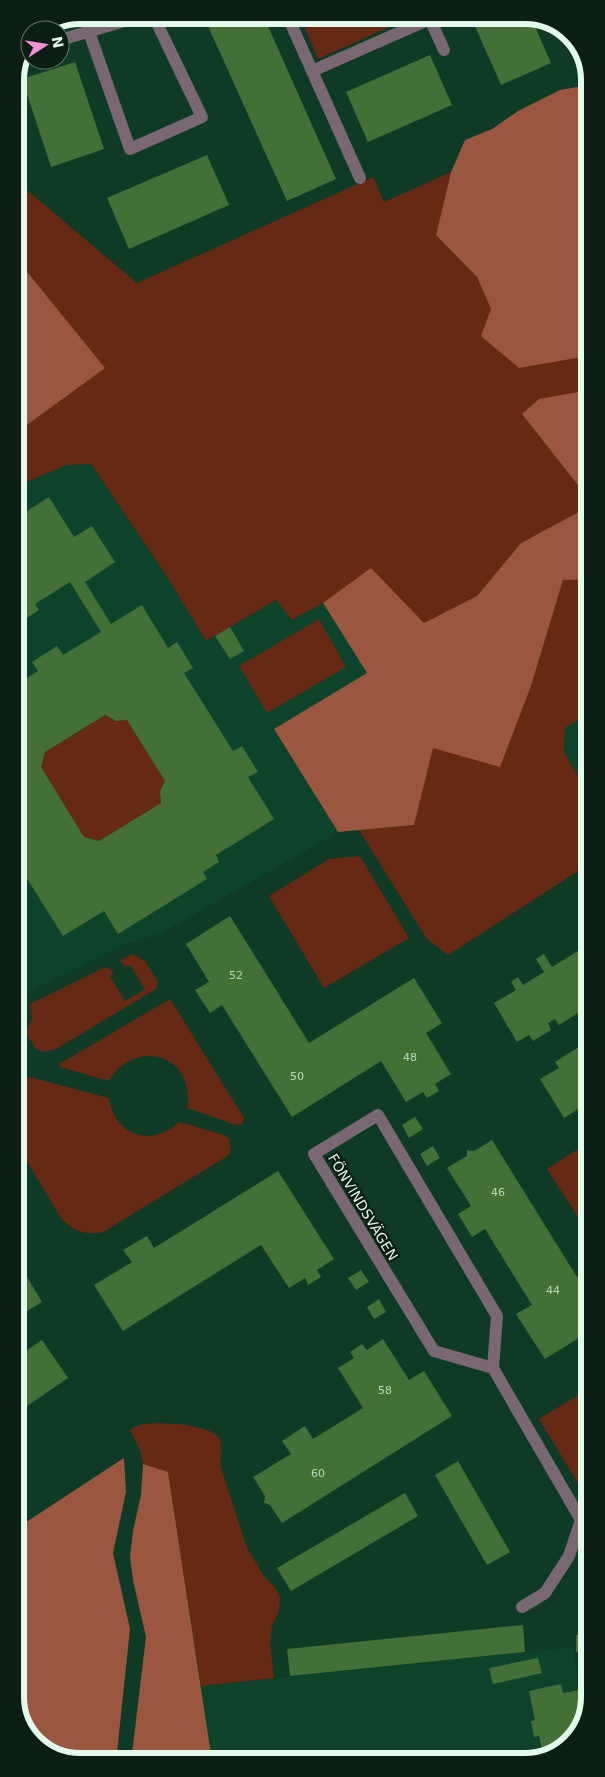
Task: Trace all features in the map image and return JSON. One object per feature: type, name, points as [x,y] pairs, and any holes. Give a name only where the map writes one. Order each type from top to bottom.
[{"type":"lane","points":[[70,37],[115,24]]},
{"type":"lane","points":[[89,32],[130,149],[202,117],[158,24]]},
{"type":"lane","points":[[290,24],[360,178]]},
{"type":"lane","points":[[312,71],[414,24]]},
{"type":"lane","points":[[432,24],[444,50]]},
{"type":"lane","name":"FÖNVINDSVÄGEN","points":[[378,1115],[497,1316],[493,1368],[434,1352],[314,1154],[378,1115]]},
{"type":"lane","points":[[493,1368],[581,1514]]},
{"type":"lane","points":[[522,1607],[545,1594],[568,1556],[581,1529]]},
{"type":"shaded area","points":[[314,24],[396,24],[318,59],[305,28]]},
{"type":"shaded area","points":[[581,86],[581,357],[519,368],[481,336],[491,309],[477,277],[436,235],[451,172],[465,140],[492,129],[518,111],[560,90]]},
{"type":"shaded area","points":[[451,172],[436,235],[477,277],[491,309],[581,356],[581,392],[522,414],[581,489],[581,511],[521,543],[477,596],[424,623],[323,603],[292,620],[276,600],[206,641],[166,575],[91,464],[66,465],[24,483],[24,427],[104,368],[24,268],[24,188],[137,283],[373,177],[384,202]]},
{"type":"shaded area","points":[[24,268],[105,368],[24,427]]},
{"type":"shaded area","points":[[581,392],[581,489],[522,414],[539,399]]},
{"type":"shaded area","points":[[91,464],[166,575],[206,641],[277,600],[292,620],[323,603],[367,673],[274,730],[338,832],[162,933],[123,945],[27,992],[24,989],[24,483],[66,465]]},
{"type":"shaded area","points":[[581,511],[581,579],[563,580],[531,686],[500,767],[433,748],[414,825],[338,832],[274,729],[367,673],[323,603],[371,568],[424,623],[477,596],[521,543]]},
{"type":"shaded area","points":[[563,579],[581,579],[581,718],[565,728],[564,752],[581,781],[581,869],[448,955],[426,938],[359,830],[414,825],[432,747],[531,686]]},
{"type":"shaded area","points":[[319,619],[346,667],[267,713],[239,666]]},
{"type":"shaded area","points":[[105,715],[116,721],[127,720],[165,781],[160,791],[161,803],[99,841],[84,837],[41,767],[45,752]]},
{"type":"shaded area","points":[[581,718],[581,781],[564,752],[565,728]]},
{"type":"shaded area","points":[[360,856],[409,938],[324,988],[269,896],[329,859]]},
{"type":"shaded area","points":[[133,954],[145,961],[158,982],[156,989],[56,1049],[45,1052],[36,1049],[26,1033],[32,1019],[30,1004],[105,967],[109,968],[114,974],[110,976],[125,1001],[145,989],[130,965],[125,967],[120,960]]},
{"type":"shaded area","points":[[170,999],[244,1118],[242,1124],[236,1125],[187,1108],[187,1090],[182,1076],[173,1065],[162,1058],[148,1056],[134,1059],[120,1067],[109,1081],[60,1067],[59,1064]]},
{"type":"shaded area","points":[[26,1076],[109,1098],[112,1111],[118,1121],[126,1129],[136,1134],[146,1136],[157,1135],[179,1122],[224,1135],[229,1139],[231,1152],[226,1157],[103,1232],[85,1233],[70,1226],[61,1218],[24,1156],[24,1077]]},
{"type":"shaded area","points":[[581,1147],[581,1221],[547,1169]]},
{"type":"shaded area","points":[[581,1393],[581,1488],[539,1419]]},
{"type":"shaded area","points":[[147,1424],[180,1424],[211,1431],[219,1439],[221,1444],[221,1468],[247,1548],[264,1576],[276,1589],[280,1597],[279,1611],[272,1625],[270,1643],[274,1678],[201,1686],[168,1472],[143,1464],[140,1450],[130,1430]]},
{"type":"shaded area","points":[[124,1458],[126,1492],[113,1553],[130,1629],[117,1753],[76,1753],[58,1749],[46,1742],[38,1734],[28,1719],[24,1705],[24,1523]]},
{"type":"shaded area","points":[[143,1464],[168,1472],[211,1753],[132,1753],[146,1637],[133,1580],[130,1557],[133,1531],[141,1495]]},
{"type":"shaded area","points":[[574,1647],[576,1668],[581,1668],[581,1705],[574,1725],[565,1737],[550,1748],[533,1753],[211,1753],[201,1686]]},
{"type":"building","points":[[207,24],[267,24],[336,179],[287,201]]},
{"type":"building","points":[[474,24],[534,25],[551,63],[501,85]]},
{"type":"building","points":[[430,55],[452,105],[368,142],[346,92]]},
{"type":"building","points":[[75,62],[104,149],[51,167],[24,85],[24,78],[50,70],[70,70],[70,64]]},
{"type":"building","points":[[207,155],[229,205],[129,249],[107,198]]},
{"type":"building","points":[[49,497],[74,537],[92,526],[115,562],[85,582],[111,624],[142,605],[168,648],[177,642],[193,668],[184,673],[233,751],[242,746],[258,772],[248,777],[274,819],[216,855],[219,862],[203,872],[207,879],[118,934],[104,911],[63,936],[24,874],[24,680],[38,671],[32,662],[57,646],[63,655],[101,632],[70,582],[35,604],[39,610],[24,620],[24,513]],"holes":[[[105,715],[116,721],[127,720],[165,781],[160,791],[161,803],[99,841],[84,837],[41,767],[45,752]]]},
{"type":"building","points":[[230,627],[244,651],[230,659],[215,636]]},
{"type":"building","points":[[230,916],[309,1043],[414,978],[442,1023],[426,1033],[451,1074],[435,1084],[439,1091],[427,1098],[423,1092],[406,1102],[381,1061],[292,1117],[222,1005],[210,1013],[195,990],[209,982],[186,944]]},
{"type":"building","points":[[581,949],[581,1011],[559,1025],[555,1019],[548,1023],[551,1030],[533,1041],[529,1035],[517,1042],[494,1003],[516,990],[511,982],[518,977],[523,985],[544,972],[536,959],[544,954],[552,967]]},
{"type":"building","points":[[581,1045],[581,1107],[564,1118],[540,1079],[559,1068],[555,1062]]},
{"type":"building","points":[[415,1117],[423,1129],[409,1138],[402,1125]]},
{"type":"building","points":[[492,1140],[577,1277],[581,1274],[581,1337],[545,1359],[516,1314],[532,1305],[485,1229],[472,1237],[458,1214],[471,1206],[447,1168],[467,1156],[467,1150],[474,1151]]},
{"type":"building","points":[[433,1146],[440,1158],[427,1166],[420,1154]]},
{"type":"building","points":[[278,1171],[334,1259],[317,1270],[321,1277],[308,1285],[305,1278],[289,1288],[261,1245],[123,1331],[94,1285],[132,1262],[123,1250],[147,1236],[154,1248]]},
{"type":"building","points":[[361,1270],[369,1282],[356,1290],[348,1278]]},
{"type":"building","points":[[24,1272],[42,1302],[24,1313]]},
{"type":"building","points":[[379,1299],[386,1312],[374,1319],[367,1307]]},
{"type":"building","points":[[383,1339],[409,1380],[424,1371],[452,1416],[282,1523],[270,1505],[264,1503],[265,1496],[253,1477],[291,1454],[282,1441],[305,1426],[313,1439],[363,1408],[338,1368],[354,1358],[350,1352],[362,1344],[367,1350]]},
{"type":"building","points":[[42,1340],[68,1378],[24,1408],[24,1352]]},
{"type":"building","points":[[458,1461],[510,1552],[487,1565],[435,1475]]},
{"type":"building","points":[[405,1493],[418,1516],[291,1591],[277,1568]]},
{"type":"building","points":[[523,1625],[525,1652],[290,1676],[287,1649]]},
{"type":"building","points":[[576,1635],[581,1635],[581,1652],[576,1652]]},
{"type":"building","points":[[538,1658],[542,1673],[493,1684],[489,1668]]},
{"type":"building","points":[[561,1684],[563,1693],[581,1690],[581,1705],[574,1725],[565,1737],[550,1748],[542,1750],[539,1736],[534,1737],[531,1721],[535,1720],[529,1691]]}]
